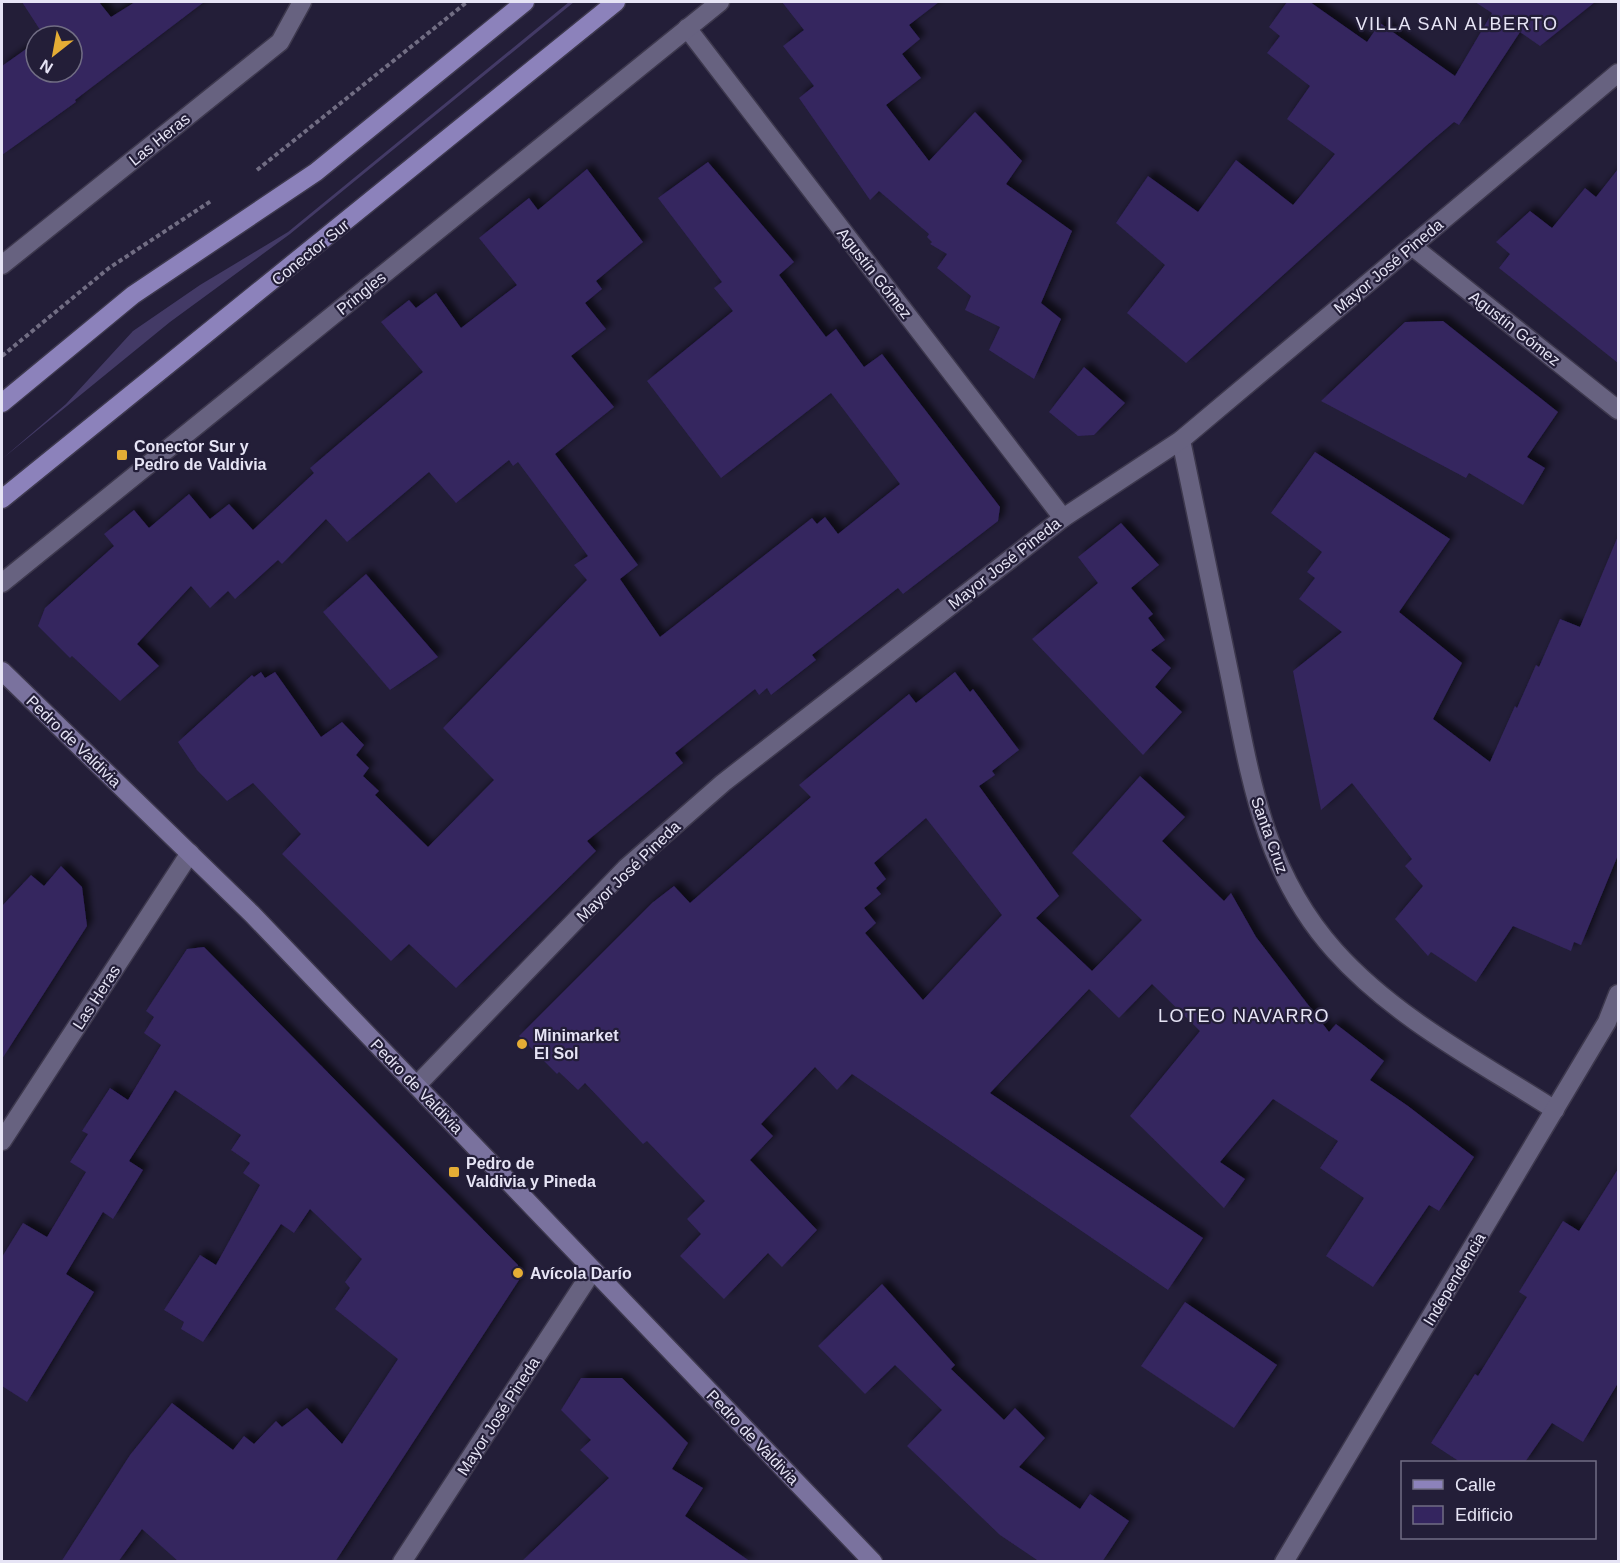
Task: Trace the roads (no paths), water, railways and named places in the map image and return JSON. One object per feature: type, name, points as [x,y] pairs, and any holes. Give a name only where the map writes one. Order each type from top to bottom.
[{"type":"main road","points":[[2,403],[134,295],[309,177],[525,2]]},
{"type":"main road","name":"Conector Sur","points":[[2,499],[616,2]]},
{"type":"street","name":"Las Heras","points":[[2,265],[280,42],[302,2]]},
{"type":"street","name":"Pringles","points":[[2,583],[720,2]]},
{"type":"street","name":"Agustín Gómez","points":[[687,28],[1063,518]]},
{"type":"street","name":"Mayor José Pineda","points":[[417,1085],[626,868],[723,783],[1063,518],[1181,440],[1618,73]]},
{"type":"street","name":"Agustín Gómez","points":[[1412,246],[1618,410]]},
{"type":"street","name":"Santa Cruz","points":[[1181,440],[1257,808],[1285,876],[1308,916],[1334,950],[1370,986],[1416,1020],[1555,1110]]},
{"type":"street","name":"Pedro de Valdivia","points":[[2,671],[252,914],[873,1562]]},
{"type":"street","name":"Las Heras","points":[[2,1142],[190,853]]},
{"type":"street","name":"Independencia","points":[[1284,1562],[1607,1022],[1618,994]]},
{"type":"street","name":"Mayor José Pineda","points":[[402,1562],[593,1270]]},
{"type":"place","name":"Conector Sur y Pedro de Valdivia","points":[[122,455]]},
{"type":"place","name":"Minimarket El Sol","points":[[522,1044]]},
{"type":"place","name":"Pedro de Valdivia y Pineda","points":[[454,1172]]},
{"type":"place","name":"Avícola Darío","points":[[518,1273]]},
{"type":"district","name":"VILLA SAN ALBERTO","points":[[1457,24]]},
{"type":"district","name":"LOTEO NAVARRO","points":[[1244,1016]]}]
